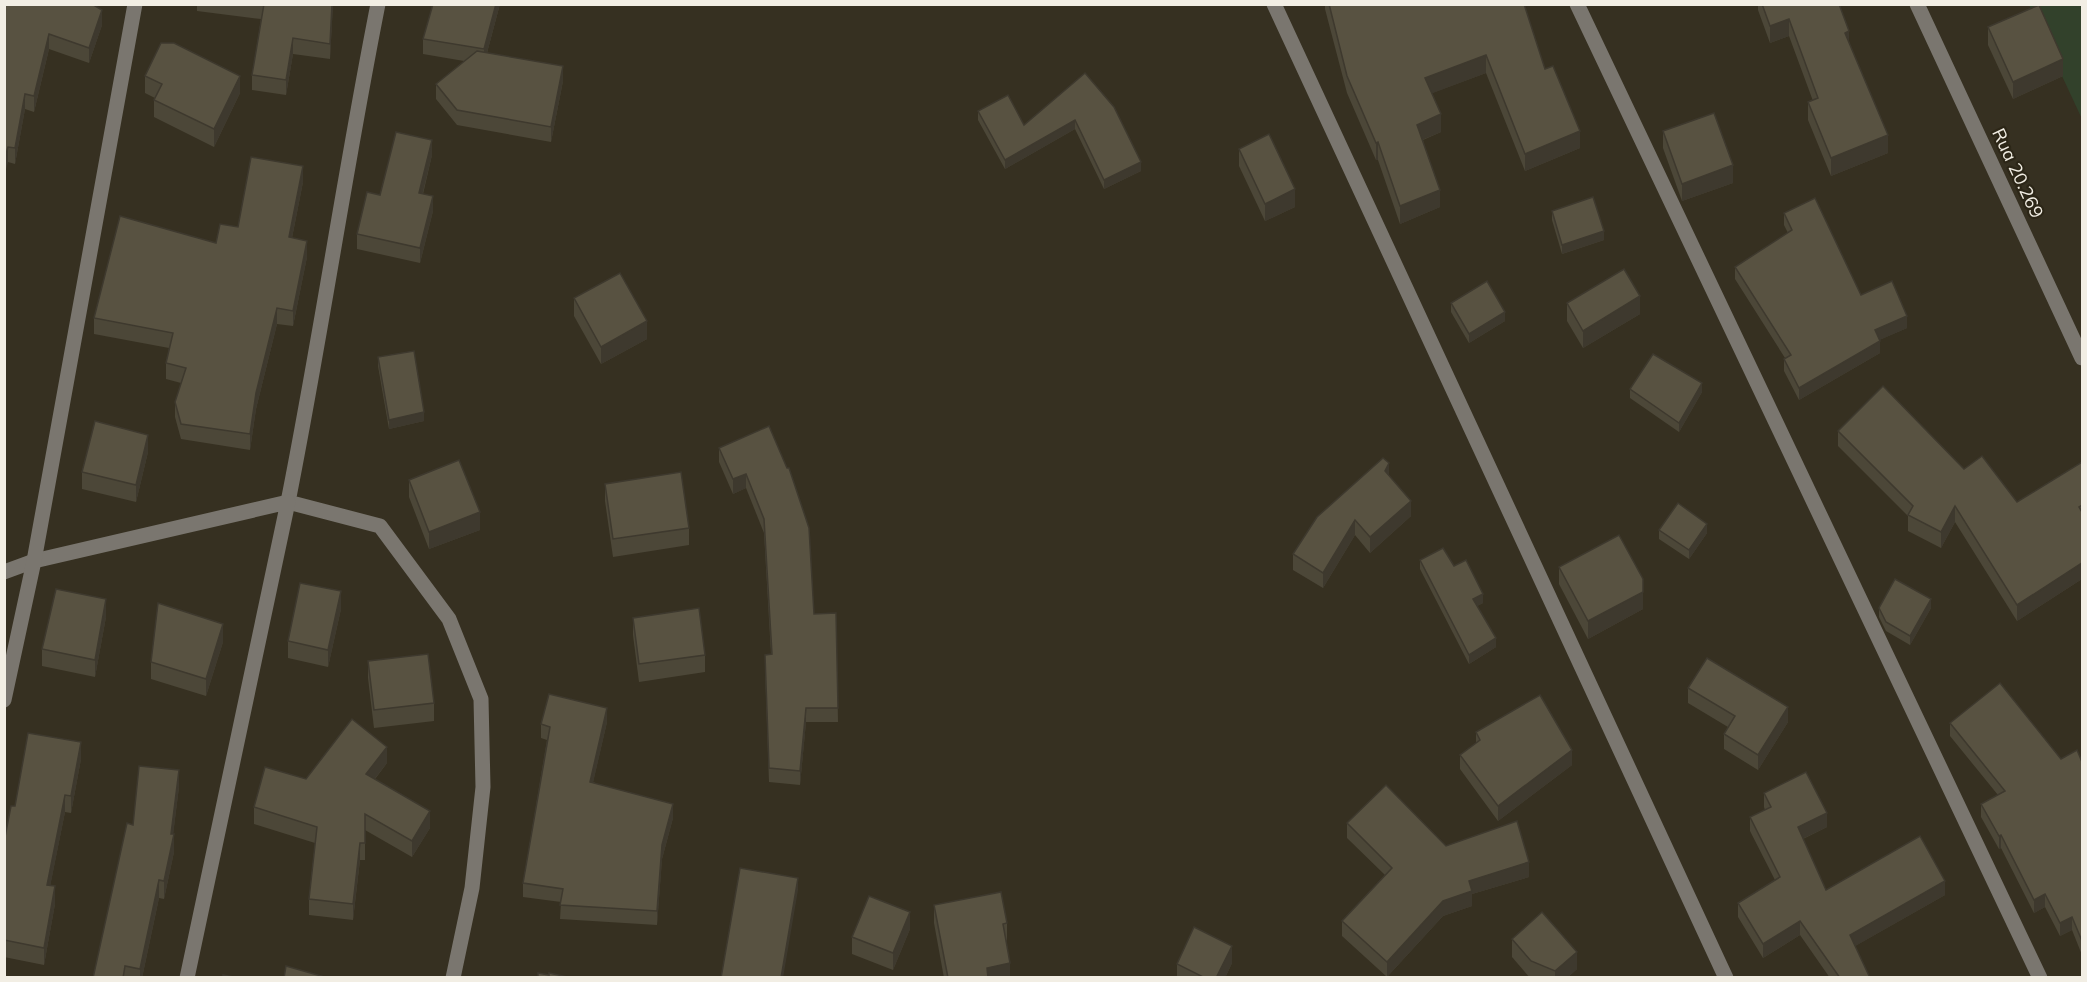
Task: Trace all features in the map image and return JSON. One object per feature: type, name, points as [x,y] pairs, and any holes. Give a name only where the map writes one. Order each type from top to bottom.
[{"type":"street","points":[[4,700],[34,561],[135,4]]},
{"type":"street","points":[[187,978],[288,502],[314,369],[353,131],[378,4]]},
{"type":"street","points":[[1275,4],[1726,978]]},
{"type":"street","points":[[1577,4],[2040,978]]},
{"type":"street","name":"Rua 20.269","points":[[1917,4],[2082,358]]},
{"type":"street","points":[[4,572],[34,561],[288,502],[380,526],[448,619],[481,699],[483,787],[472,888],[453,978]]},
{"type":"green space","points":[[2029,5],[2082,5],[2082,119]]},
{"type":"building","points":[[4,4],[92,4],[102,10],[89,48],[49,34],[34,96],[25,94],[15,148],[8,147],[4,161]]},
{"type":"building","points":[[264,4],[332,4],[330,44],[293,38],[286,80],[252,75]]},
{"type":"building","points":[[433,4],[496,4],[484,49],[423,39]]},
{"type":"building","points":[[1329,4],[1524,4],[1545,69],[1553,66],[1580,131],[1525,154],[1486,55],[1425,78],[1441,114],[1417,125],[1440,190],[1400,206],[1378,142],[1376,143],[1347,76]]},
{"type":"building","points":[[1762,4],[1839,4],[1849,31],[1845,33],[1888,135],[1831,158],[1808,102],[1818,98],[1789,19],[1770,26]]},
{"type":"building","points":[[2039,5],[2063,59],[2013,82],[1988,27]]},
{"type":"building","points":[[161,43],[174,43],[240,76],[214,129],[154,100],[162,84],[145,76]]},
{"type":"building","points":[[477,51],[563,66],[551,127],[457,110],[436,84]]},
{"type":"building","points":[[1085,73],[1114,107],[1141,162],[1104,180],[1075,120],[1005,160],[978,111],[1008,95],[1024,125]]},
{"type":"building","points":[[1714,113],[1733,165],[1682,184],[1663,131]]},
{"type":"building","points":[[396,132],[432,140],[419,193],[433,196],[420,248],[357,234],[367,192],[380,195]]},
{"type":"building","points":[[1269,134],[1295,189],[1265,204],[1239,149]]},
{"type":"building","points":[[251,157],[303,166],[289,237],[307,241],[293,311],[277,308],[256,393],[250,434],[181,424],[175,402],[186,368],[166,363],[173,333],[94,318],[120,216],[216,243],[220,224],[238,227]]},
{"type":"building","points":[[1593,197],[1604,231],[1562,245],[1552,211]]},
{"type":"building","points":[[1815,198],[1861,295],[1892,281],[1907,316],[1875,330],[1880,341],[1799,388],[1784,359],[1791,355],[1735,267],[1792,230],[1784,213]]},
{"type":"building","points":[[1624,269],[1640,296],[1583,331],[1567,303]]},
{"type":"building","points":[[620,273],[647,321],[601,347],[574,298]]},
{"type":"building","points":[[1487,281],[1505,312],[1469,334],[1451,303]]},
{"type":"building","points":[[414,351],[424,412],[389,420],[378,357]]},
{"type":"building","points":[[1653,354],[1702,383],[1679,423],[1630,389]]},
{"type":"building","points":[[1883,386],[1964,469],[1982,456],[2017,502],[2082,462],[2082,505],[2079,507],[2082,512],[2082,563],[2017,605],[1955,506],[1941,532],[1908,515],[1913,506],[1838,431]]},
{"type":"building","points":[[95,421],[148,435],[136,485],[82,472]]},
{"type":"building","points":[[769,426],[787,468],[789,468],[809,528],[814,614],[836,613],[838,708],[806,708],[800,771],[769,768],[765,655],[772,654],[764,519],[746,474],[733,479],[719,448]]},
{"type":"building","points":[[1383,458],[1389,463],[1385,471],[1411,501],[1370,537],[1355,520],[1323,573],[1293,554],[1317,517]]},
{"type":"building","points":[[459,460],[480,512],[429,532],[409,480]]},
{"type":"building","points":[[681,472],[689,528],[613,539],[605,484]]},
{"type":"building","points":[[1678,503],[1707,524],[1689,550],[1659,530]]},
{"type":"building","points":[[1619,535],[1643,579],[1643,592],[1588,621],[1559,567]]},
{"type":"building","points":[[1443,548],[1454,566],[1466,560],[1483,594],[1473,599],[1496,638],[1469,655],[1420,560]]},
{"type":"building","points":[[1895,579],[1931,599],[1910,636],[1886,622],[1879,608]]},
{"type":"building","points":[[300,583],[341,591],[328,650],[288,641]]},
{"type":"building","points":[[56,589],[106,599],[95,660],[42,649]]},
{"type":"building","points":[[158,603],[223,624],[206,679],[151,662]]},
{"type":"building","points":[[699,608],[705,655],[639,664],[633,618]]},
{"type":"building","points":[[428,654],[434,703],[374,710],[368,661]]},
{"type":"building","points":[[1707,658],[1788,707],[1758,755],[1724,734],[1735,716],[1688,688]]},
{"type":"building","points":[[2000,683],[2061,759],[2077,750],[2082,762],[2082,941],[2072,917],[2060,923],[2045,894],[2034,900],[2001,835],[1999,836],[1981,804],[2005,791],[1950,723]]},
{"type":"building","points":[[549,694],[607,708],[590,782],[673,804],[662,845],[657,911],[560,905],[563,889],[523,883],[550,727],[541,724]]},
{"type":"building","points":[[1540,695],[1572,750],[1498,806],[1460,755],[1480,740],[1476,732]]},
{"type":"building","points":[[352,719],[387,747],[366,774],[430,811],[412,841],[365,814],[365,843],[360,843],[353,904],[309,899],[317,827],[254,807],[265,767],[306,779]]},
{"type":"building","points":[[28,733],[81,742],[71,796],[65,795],[47,885],[55,886],[44,948],[4,940],[4,842],[11,806],[15,806]]},
{"type":"building","points":[[139,766],[179,770],[171,834],[174,834],[164,881],[159,880],[140,969],[125,966],[123,978],[93,978],[127,823],[133,825]]},
{"type":"building","points":[[1806,772],[1827,813],[1798,827],[1826,890],[1920,836],[1945,881],[1850,935],[1870,978],[1840,978],[1800,921],[1763,944],[1738,903],[1780,877],[1750,817],[1771,807],[1764,793]]},
{"type":"building","points":[[1386,785],[1446,846],[1517,821],[1529,862],[1469,881],[1472,891],[1443,901],[1387,962],[1342,921],[1392,868],[1347,823]]},
{"type":"building","points":[[740,868],[798,878],[781,978],[721,978]]},
{"type":"building","points":[[1001,892],[1007,923],[1003,924],[1010,963],[987,968],[988,978],[948,978],[934,905]]},
{"type":"building","points":[[869,896],[910,912],[893,953],[852,937]]},
{"type":"building","points":[[1542,912],[1577,952],[1555,971],[1531,961],[1512,939]]},
{"type":"building","points":[[1194,927],[1232,946],[1216,978],[1205,978],[1177,964]]},
{"type":"building","points":[[286,966],[328,978],[284,978]]},
{"type":"building","points":[[538,973],[549,975],[549,973],[572,978],[538,978]]},
{"type":"building","points":[[223,975],[239,978],[223,978]]}]
